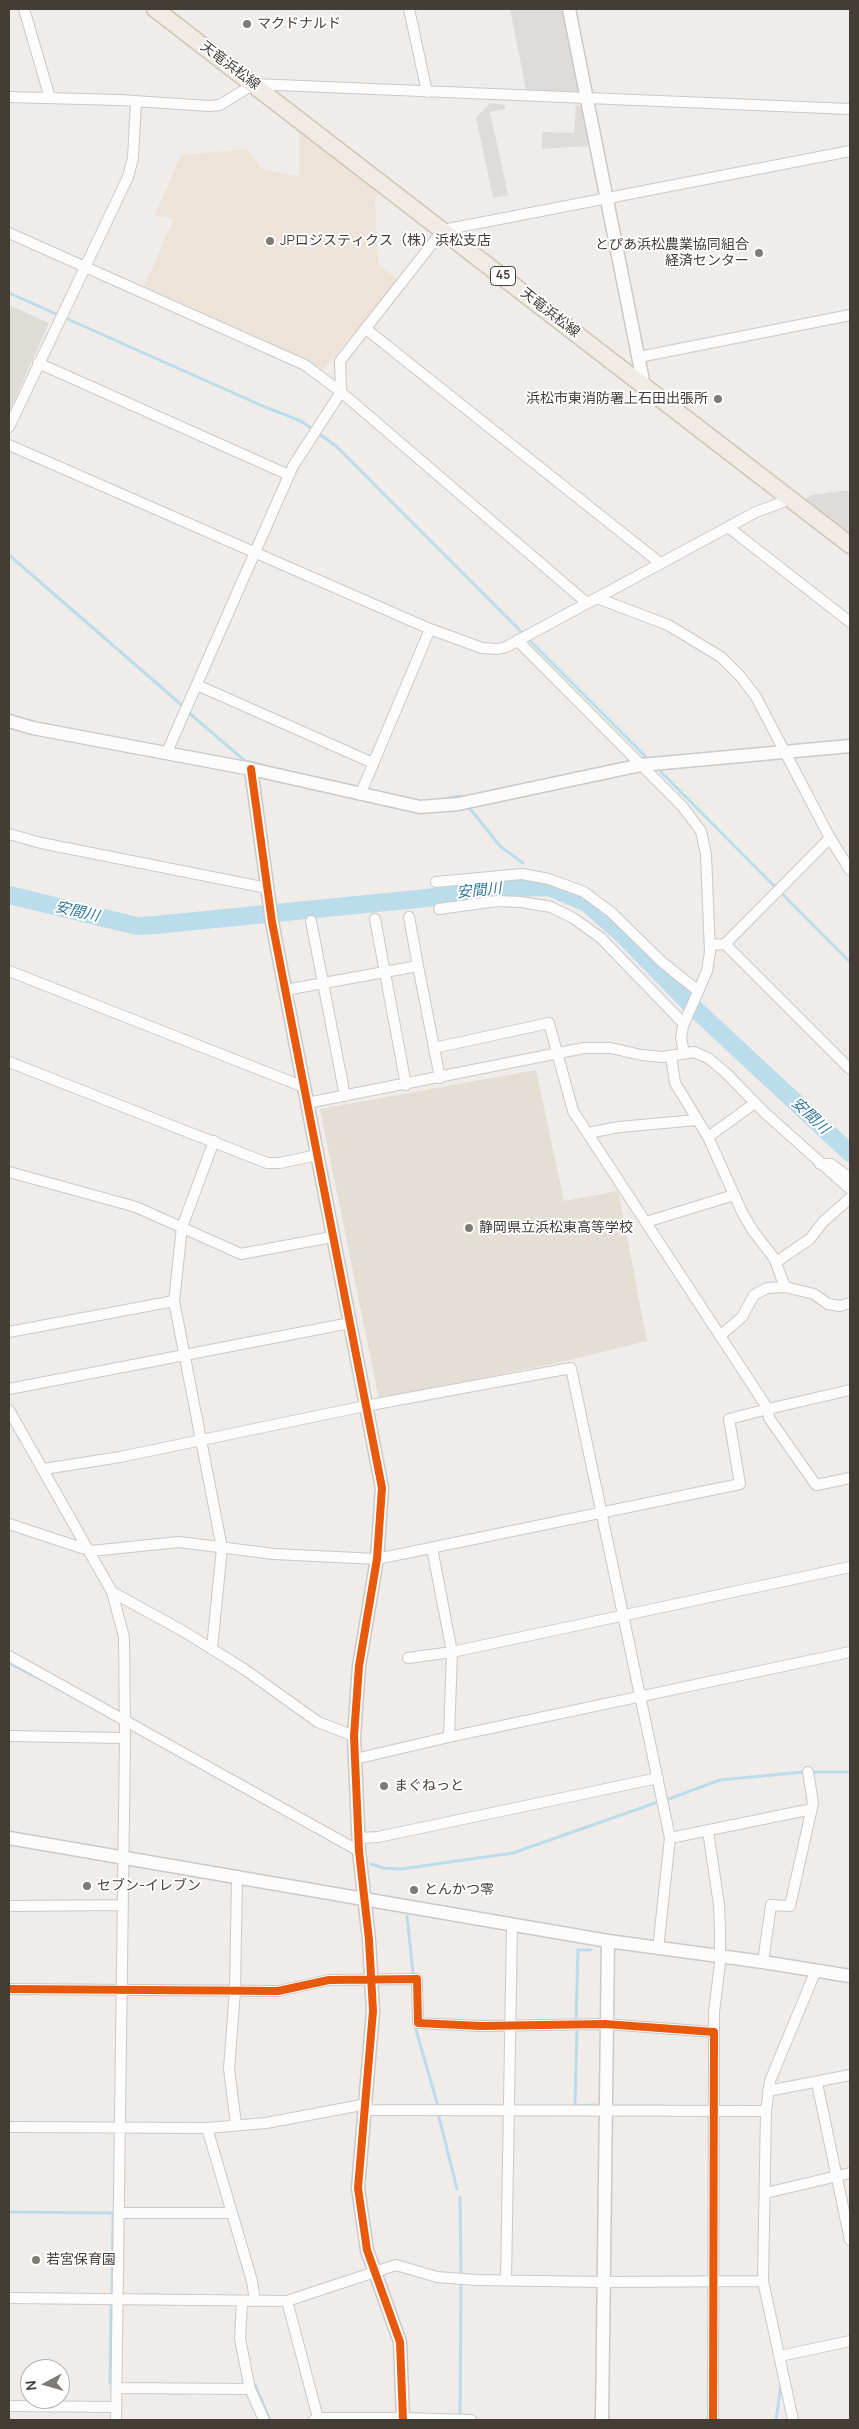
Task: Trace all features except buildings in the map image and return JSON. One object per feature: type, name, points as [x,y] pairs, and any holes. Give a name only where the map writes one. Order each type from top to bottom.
[{"type":"main road","name":"天竜浜松線","points":[[162,12],[850,545]]},
{"type":"street","points":[[24,9],[50,98]]},
{"type":"street","points":[[409,9],[427,92]]},
{"type":"street","points":[[570,9],[644,386]]},
{"type":"street","points":[[9,97],[220,105],[254,84],[850,108]]},
{"type":"street","points":[[9,427],[128,177],[133,158],[136,101]]},
{"type":"street","points":[[167,752],[289,476],[341,392],[340,361],[443,230],[850,151]]},
{"type":"street","points":[[9,234],[305,365],[341,392],[587,603]]},
{"type":"street","points":[[639,357],[850,315]]},
{"type":"street","points":[[366,329],[660,563]]},
{"type":"street","points":[[38,363],[289,476]]},
{"type":"street","points":[[9,445],[254,554],[430,629],[482,648],[498,650],[756,512],[791,499]]},
{"type":"street","points":[[728,527],[850,622]]},
{"type":"street","points":[[597,598],[668,625],[721,657],[741,677],[756,697],[783,752],[830,838],[850,870]]},
{"type":"street","points":[[360,795],[430,629]]},
{"type":"street","points":[[518,639],[643,765],[682,806],[701,831],[706,855],[710,944],[707,971],[684,1024],[681,1038],[684,1053]]},
{"type":"street","points":[[197,684],[373,763]]},
{"type":"street","points":[[9,720],[33,728],[251,769],[420,807],[458,804],[643,765],[850,746]]},
{"type":"street","points":[[251,769],[272,922],[382,1488],[377,1559],[359,1666],[354,1736],[359,1845],[373,2011],[368,2049],[366,2107],[358,2188],[364,2232],[374,2273],[400,2342],[403,2419]]},
{"type":"street","points":[[9,834],[41,843],[268,894]]},
{"type":"street","points":[[710,944],[725,944],[830,838]]},
{"type":"street","points":[[436,882],[522,874],[549,879],[584,892],[612,913],[662,962],[697,991]]},
{"type":"street","points":[[439,909],[497,902],[521,902],[551,907],[573,918],[601,938],[684,1024]]},
{"type":"street","points":[[409,917],[440,1078]]},
{"type":"street","points":[[374,919],[406,1085]]},
{"type":"street","points":[[311,921],[345,1096]]},
{"type":"street","points":[[725,944],[850,1069]]},
{"type":"street","points":[[285,990],[418,966]]},
{"type":"street","points":[[9,971],[304,1087]]},
{"type":"street","points":[[434,1048],[549,1023],[556,1055],[573,1111],[768,1409],[770,1418],[816,1485],[850,1478]]},
{"type":"street","points":[[307,1102],[406,1085],[584,1048],[611,1048],[640,1055],[671,1056],[694,1052],[708,1058],[820,1164],[850,1189]]},
{"type":"street","points":[[671,1056],[675,1083],[708,1137],[734,1195],[753,1230],[776,1262],[785,1287]]},
{"type":"street","points":[[9,1062],[84,1093],[214,1141],[267,1163],[280,1163],[317,1154]]},
{"type":"street","points":[[708,1137],[755,1103]]},
{"type":"street","points":[[588,1133],[619,1127],[697,1120]]},
{"type":"street","points":[[212,1648],[222,1548],[174,1301],[182,1227],[214,1141]]},
{"type":"street","points":[[820,1164],[832,1164],[850,1178]]},
{"type":"street","points":[[9,1172],[128,1204],[241,1254],[332,1237]]},
{"type":"street","points":[[646,1222],[734,1195]]},
{"type":"street","points":[[776,1262],[810,1239],[823,1222],[850,1198]]},
{"type":"street","points":[[720,1335],[742,1317],[754,1296],[767,1288],[785,1287],[814,1294],[828,1304],[840,1306],[850,1303]]},
{"type":"street","points":[[9,1332],[174,1301]]},
{"type":"street","points":[[9,1389],[350,1323]]},
{"type":"street","points":[[44,1469],[120,1456],[201,1438],[571,1368],[670,1838],[658,1949]]},
{"type":"street","points":[[9,1524],[91,1551],[179,1542],[289,1555],[377,1559],[740,1484],[729,1419],[850,1390]]},
{"type":"street","points":[[9,1410],[91,1551],[112,1592],[124,1637],[125,1738],[116,2420]]},
{"type":"street","points":[[432,1548],[452,1652],[449,1737]]},
{"type":"street","points":[[408,1658],[452,1652],[850,1567]]},
{"type":"street","points":[[112,1592],[212,1648],[318,1722],[354,1736]]},
{"type":"street","points":[[355,1759],[449,1737],[850,1652]]},
{"type":"street","points":[[9,1656],[125,1721],[359,1845]]},
{"type":"street","points":[[9,1736],[125,1738]]},
{"type":"street","points":[[763,1962],[771,1905],[790,1906],[813,1803],[808,1772]]},
{"type":"street","points":[[359,1845],[378,1837],[658,1778]]},
{"type":"street","points":[[670,1838],[812,1809]]},
{"type":"street","points":[[708,1831],[719,1905],[720,1963],[714,2012],[716,2111],[713,2420]]},
{"type":"street","points":[[9,1838],[123,1856],[608,1941],[850,1976]]},
{"type":"street","points":[[236,2124],[229,2069],[235,1991],[237,1876]]},
{"type":"street","points":[[9,1906],[122,1906]]},
{"type":"street","points":[[506,2280],[512,1925]]},
{"type":"street","points":[[602,2420],[605,2024],[608,1941]]},
{"type":"street","points":[[793,2420],[763,2281],[766,2111],[768,2091],[787,2037],[816,1970]]},
{"type":"street","points":[[9,1989],[278,1991],[329,1980],[371,1978],[417,1979],[418,2023],[481,2026],[511,2024],[605,2024],[714,2032]]},
{"type":"street","points":[[768,2091],[817,2083],[850,2074]]},
{"type":"street","points":[[817,2083],[850,2240]]},
{"type":"street","points":[[9,2127],[207,2128],[236,2124],[266,2124],[366,2107],[605,2111],[766,2111]]},
{"type":"street","points":[[207,2128],[252,2281],[255,2301]]},
{"type":"street","points":[[766,2193],[850,2173]]},
{"type":"street","points":[[120,2213],[232,2213]]},
{"type":"street","points":[[9,2298],[287,2301],[396,2265],[437,2277],[604,2282],[763,2281]]},
{"type":"street","points":[[242,2301],[240,2339],[250,2389],[264,2420]]},
{"type":"street","points":[[287,2301],[316,2419],[471,2420]]},
{"type":"street","points":[[780,2356],[850,2341]]},
{"type":"street","points":[[117,2388],[250,2389]]},
{"type":"street","points":[[9,2406],[116,2407]]},
{"type":"shaded area","points":[[510,9],[565,9],[579,92],[526,90]]},
{"type":"shaded area","points":[[490,103],[505,105],[505,109],[490,112],[508,195],[493,198],[476,118]]},
{"type":"shaded area","points":[[576,105],[581,106],[589,146],[542,149],[542,132],[574,133]]},
{"type":"shaded area","name":"JPロジスティクス（株）浜松支店","points":[[299,127],[378,189],[375,200],[378,264],[398,280],[323,370],[306,359],[144,286],[174,219],[155,215],[181,155],[247,149],[262,169],[299,176]]},
{"type":"shaded area","points":[[9,305],[49,323],[9,412]]},
{"type":"shaded area","points":[[850,490],[850,535],[804,500],[811,495]]},
{"type":"shaded area","points":[[536,1070],[564,1201],[618,1191],[647,1341],[561,1362],[379,1399],[320,1109]]},
{"type":"waterway","points":[[9,293],[265,407],[301,421],[336,446],[650,761]]},
{"type":"waterway","points":[[9,555],[184,707]]},
{"type":"waterway","points":[[188,712],[245,761],[265,766]]},
{"type":"waterway","points":[[656,767],[850,962]]},
{"type":"waterway","points":[[444,799],[460,796],[463,800]]},
{"type":"waterway","points":[[467,805],[500,846],[523,863]]},
{"type":"waterway","name":"安間川","points":[[9,895],[137,926],[447,896],[505,888],[549,887],[587,903],[623,935],[693,1007],[850,1153]]},
{"type":"waterway","points":[[9,1663],[44,1681]]},
{"type":"waterway","points":[[666,1800],[720,1780],[804,1772]]},
{"type":"waterway","points":[[811,1772],[850,1772]]},
{"type":"waterway","points":[[371,1864],[383,1868],[401,1869],[513,1853],[655,1803]]},
{"type":"waterway","points":[[407,1916],[413,1973]]},
{"type":"waterway","points":[[576,2020],[578,1950],[591,1950]]},
{"type":"waterway","points":[[414,2023],[438,2106]]},
{"type":"waterway","points":[[577,2028],[575,2106],[595,2105]]},
{"type":"waterway","points":[[616,2106],[665,2106]]},
{"type":"waterway","points":[[438,2113],[457,2189]]},
{"type":"waterway","points":[[460,2197],[461,2276]]},
{"type":"waterway","points":[[9,2212],[113,2213],[112,2294]]},
{"type":"waterway","points":[[460,2415],[461,2282]]},
{"type":"waterway","points":[[110,2383],[111,2303]]},
{"type":"waterway","points":[[776,2420],[781,2384]]},
{"type":"waterway","points":[[255,2385],[270,2420]]},
{"type":"cycle path","points":[[251,769],[272,922],[382,1488],[377,1559],[359,1666],[354,1736],[359,1851],[369,1940],[373,2011],[358,2188],[367,2250],[400,2342],[403,2420]]},
{"type":"cycle path","points":[[9,1989],[278,1991],[329,1980],[417,1979],[418,2023],[481,2026],[605,2024],[714,2032],[713,2420]]},
{"type":"place","name":"マクドナルド","points":[[247,24]]},
{"type":"place","name":"JPロジスティクス（株）浜松支店","points":[[270,241]]},
{"type":"place","name":"とぴあ浜松農業協同組合 経済センター","points":[[759,253]]},
{"type":"place","name":"浜松市東消防署上石田出張所","points":[[718,399]]},
{"type":"place","name":"静岡県立浜松東高等学校","points":[[469,1228]]},
{"type":"place","name":"まぐねっと","points":[[384,1786]]},
{"type":"place","name":"セブン-イレブン","points":[[87,1886]]},
{"type":"place","name":"とんかつ零","points":[[414,1890]]},
{"type":"place","name":"若宮保育園","points":[[36,2260]]}]
